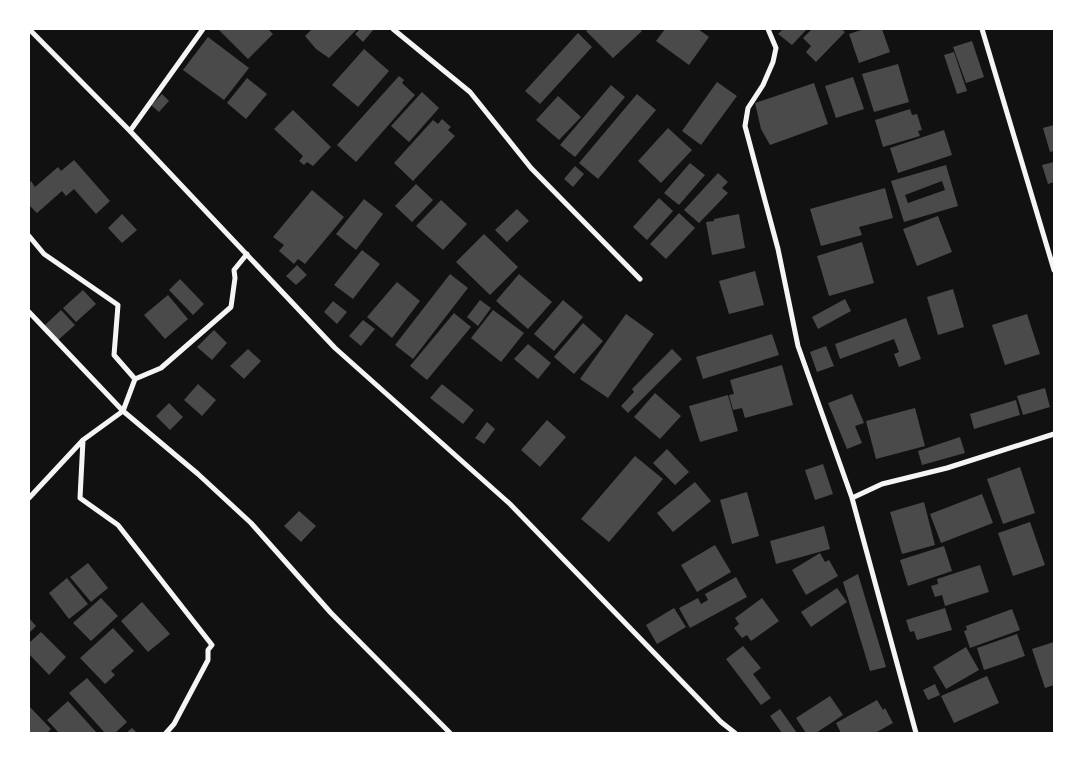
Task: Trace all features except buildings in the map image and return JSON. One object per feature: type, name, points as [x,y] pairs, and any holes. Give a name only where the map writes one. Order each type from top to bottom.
[{"type":"street","points":[[29,29],[130,131],[335,348],[510,504],[714,715],[734,733]]},
{"type":"street","points":[[130,131],[203,29]]},
{"type":"street","points":[[393,29],[470,92],[531,168],[640,279]]},
{"type":"street","points":[[768,29],[776,48],[773,62],[763,85],[748,108],[745,126],[778,249],[798,346],[852,498],[916,733]]},
{"type":"street","points":[[982,29],[1054,270]]},
{"type":"street","points":[[29,236],[44,254],[118,305],[114,356],[134,379]]},
{"type":"street","points":[[29,498],[83,440],[123,411],[134,379],[161,368],[232,307],[234,270],[247,254]]},
{"type":"street","points":[[29,312],[123,411],[198,474],[251,523],[331,613],[450,733]]},
{"type":"street","points":[[852,498],[882,484],[947,468],[1054,434]]},
{"type":"street","points":[[83,440],[80,498],[118,525],[212,645],[208,650],[208,660],[179,716],[166,733]]}]
